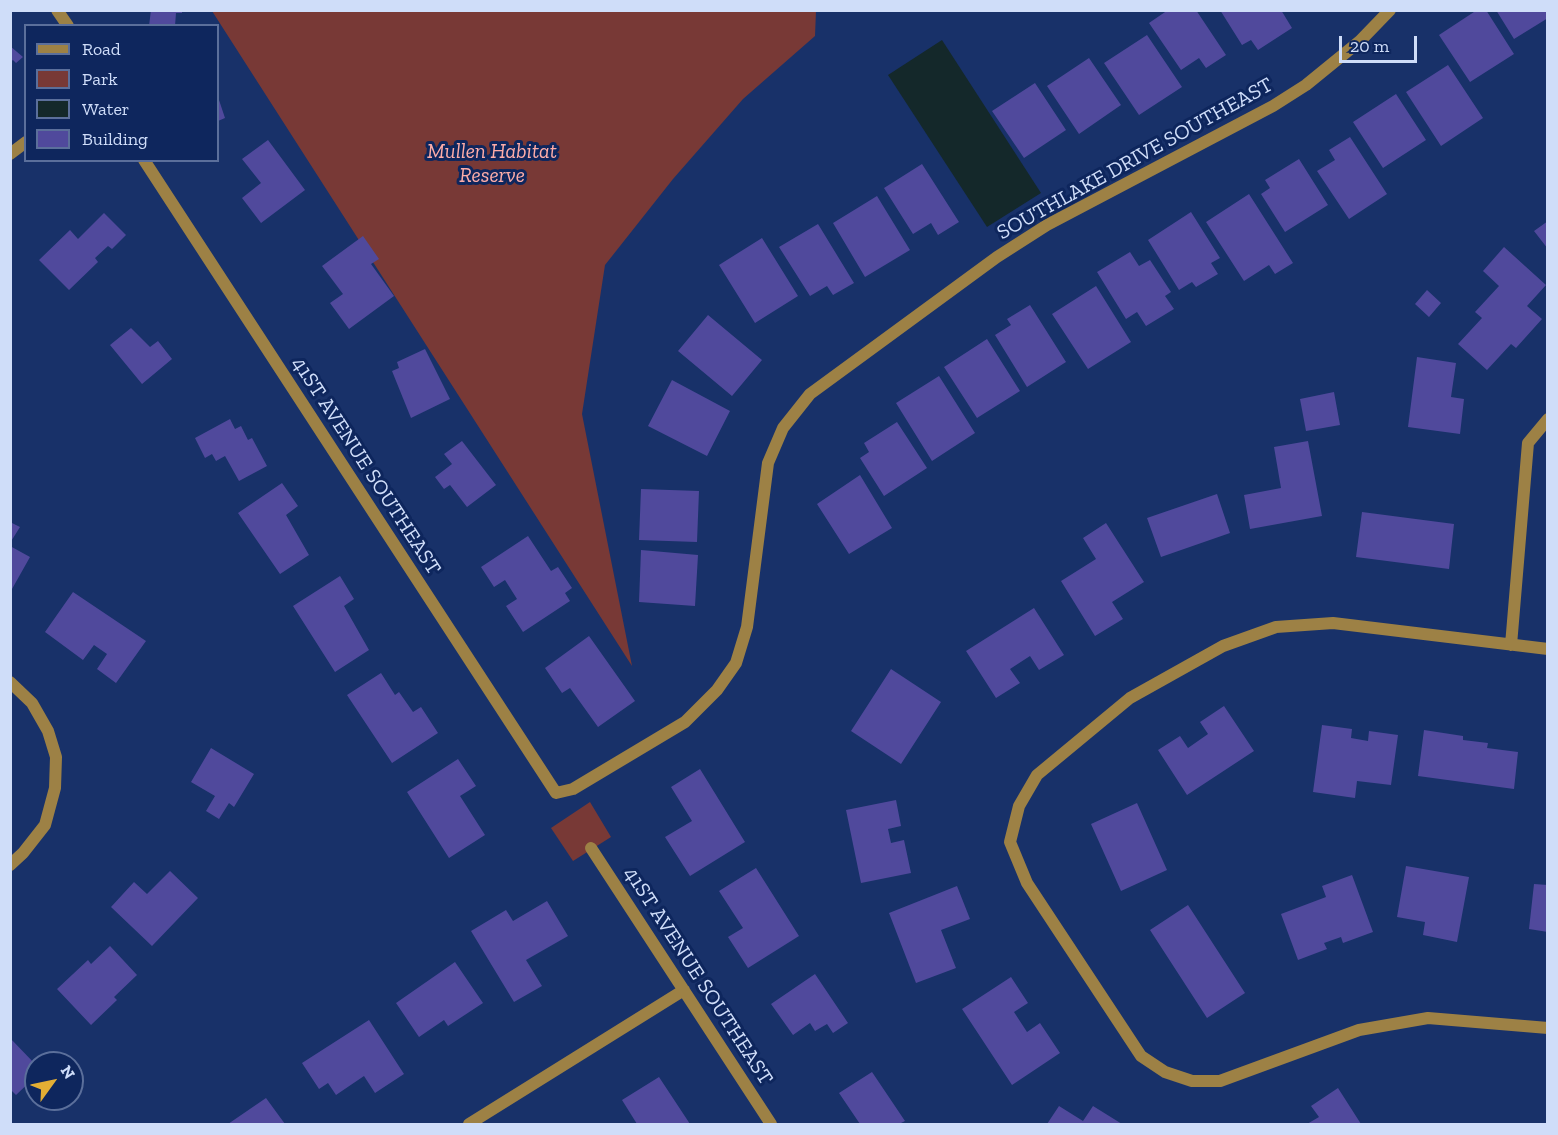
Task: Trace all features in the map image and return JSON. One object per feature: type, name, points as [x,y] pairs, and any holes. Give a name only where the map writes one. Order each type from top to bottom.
[{"type":"street","points":[[57,10],[67,24]]},
{"type":"street","name":"SOUTHLAKE DRIVE SOUTHEAST","points":[[556,793],[573,789],[685,722],[717,690],[736,663],[747,627],[768,463],[783,428],[810,394],[997,257],[1047,225],[1273,106],[1306,85],[1360,42],[1390,10]]},
{"type":"street","points":[[10,154],[24,143]]},
{"type":"street","name":"41ST AVENUE SOUTHEAST","points":[[145,162],[556,793]]},
{"type":"street","points":[[1511,645],[1528,443],[1548,419]]},
{"type":"street","points":[[1548,650],[1333,623],[1276,627],[1223,646],[1130,698],[1037,775],[1019,806],[1010,842],[1027,883],[1141,1056],[1165,1072],[1192,1081],[1220,1081],[1359,1030],[1428,1018],[1548,1028]]},
{"type":"street","points":[[10,682],[33,703],[48,731],[56,757],[55,788],[45,825],[10,865]]},
{"type":"street","name":"41ST AVENUE SOUTHEAST","points":[[591,849],[771,1125]]},
{"type":"street","points":[[470,1125],[684,990]]},
{"type":"green space","name":"Mullen Habitat Reserve","points":[[212,11],[816,11],[815,36],[743,99],[673,179],[605,265],[582,414],[632,666]]},
{"type":"green space","points":[[590,802],[611,837],[573,861],[551,828]]},
{"type":"water","points":[[942,40],[1041,193],[987,227],[888,75]]},
{"type":"building","points":[[151,10],[182,10],[182,13],[176,13],[175,24],[149,24]]},
{"type":"building","points":[[1168,10],[1196,10],[1226,55],[1206,68],[1199,58],[1181,70],[1149,23]]},
{"type":"building","points":[[1220,10],[1281,10],[1292,28],[1258,50],[1251,40],[1242,45]]},
{"type":"building","points":[[1477,10],[1486,10],[1514,54],[1470,82],[1439,35]]},
{"type":"building","points":[[1496,10],[1548,10],[1548,18],[1514,39]]},
{"type":"building","points":[[1147,35],[1182,87],[1139,115],[1104,63]]},
{"type":"building","points":[[10,46],[23,57],[16,63],[13,60],[10,62]]},
{"type":"building","points":[[1089,58],[1121,105],[1079,134],[1047,86]]},
{"type":"building","points":[[1448,65],[1483,118],[1441,146],[1406,92]]},
{"type":"building","points":[[1035,83],[1066,130],[1024,158],[992,111]]},
{"type":"building","points":[[1396,94],[1426,140],[1383,168],[1353,122]]},
{"type":"building","points":[[219,100],[225,118],[219,121]]},
{"type":"building","points":[[1350,137],[1387,194],[1349,219],[1317,171],[1335,160],[1329,150]]},
{"type":"building","points":[[268,140],[305,190],[261,223],[242,198],[261,183],[242,159]]},
{"type":"building","points":[[1299,159],[1328,205],[1285,232],[1261,194],[1270,188],[1265,180]]},
{"type":"building","points":[[922,164],[959,222],[938,235],[931,223],[913,234],[884,188]]},
{"type":"building","points":[[1249,194],[1293,263],[1275,274],[1269,265],[1244,281],[1206,222]]},
{"type":"building","points":[[877,196],[910,250],[865,277],[833,223]]},
{"type":"building","points":[[1191,212],[1220,258],[1211,263],[1218,274],[1196,287],[1192,282],[1179,290],[1148,240]]},
{"type":"building","points":[[104,213],[126,235],[112,249],[108,246],[95,258],[98,262],[69,290],[39,260],[70,230],[78,239]]},
{"type":"building","points":[[1548,221],[1548,249],[1534,231]]},
{"type":"building","points":[[818,224],[854,283],[833,295],[827,286],[810,296],[779,247]]},
{"type":"building","points":[[363,236],[379,259],[371,264],[394,296],[349,329],[330,303],[343,294],[322,266]]},
{"type":"building","points":[[762,238],[798,296],[755,323],[719,265]]},
{"type":"building","points":[[1504,247],[1546,285],[1527,306],[1542,319],[1516,348],[1511,344],[1487,370],[1458,344],[1482,318],[1475,312],[1499,286],[1483,271]]},
{"type":"building","points":[[1130,252],[1139,266],[1150,260],[1171,292],[1165,296],[1174,309],[1146,326],[1137,312],[1126,319],[1097,272]]},
{"type":"building","points":[[1096,286],[1131,342],[1088,369],[1052,314]]},
{"type":"building","points":[[1427,290],[1441,303],[1429,317],[1415,304]]},
{"type":"building","points":[[1030,305],[1066,362],[1027,387],[995,335],[1011,325],[1007,319]]},
{"type":"building","points":[[708,315],[762,360],[732,396],[678,351]]},
{"type":"building","points":[[131,328],[150,347],[158,341],[172,359],[142,384],[110,345]]},
{"type":"building","points":[[987,339],[1020,391],[977,418],[944,367]]},
{"type":"building","points":[[425,349],[450,399],[411,418],[392,371],[399,368],[397,362]]},
{"type":"building","points":[[1417,357],[1456,363],[1451,397],[1464,399],[1460,434],[1408,427]]},
{"type":"building","points":[[939,376],[975,433],[932,461],[896,403]]},
{"type":"building","points":[[672,380],[730,411],[707,456],[648,426]]},
{"type":"building","points":[[1334,392],[1340,425],[1306,431],[1300,399]]},
{"type":"building","points":[[230,419],[235,429],[241,426],[248,440],[252,438],[267,466],[239,481],[225,456],[216,461],[212,454],[205,458],[195,438]]},
{"type":"building","points":[[897,422],[927,468],[884,496],[860,458],[869,452],[864,443]]},
{"type":"building","points":[[462,441],[496,485],[467,507],[450,485],[444,489],[435,477],[452,464],[444,454]]},
{"type":"building","points":[[1308,441],[1322,516],[1250,529],[1244,495],[1281,488],[1274,447]]},
{"type":"building","points":[[860,475],[892,528],[849,554],[817,504]]},
{"type":"building","points":[[282,483],[298,506],[286,515],[309,555],[280,574],[238,513]]},
{"type":"building","points":[[641,489],[699,491],[697,542],[639,540]]},
{"type":"building","points":[[1217,494],[1230,533],[1161,557],[1147,518]]},
{"type":"building","points":[[1362,512],[1454,524],[1449,569],[1356,557]]},
{"type":"building","points":[[10,522],[20,527],[10,543]]},
{"type":"building","points":[[1106,523],[1144,582],[1112,602],[1123,619],[1095,636],[1061,581],[1096,559],[1083,538]]},
{"type":"building","points":[[528,536],[551,571],[558,567],[572,588],[565,593],[570,601],[523,632],[506,606],[517,599],[505,580],[494,587],[481,567]]},
{"type":"building","points":[[10,546],[30,557],[12,589],[10,588]]},
{"type":"building","points":[[641,550],[698,555],[695,606],[639,602]]},
{"type":"building","points":[[340,576],[354,599],[344,606],[369,650],[335,672],[293,606]]},
{"type":"building","points":[[73,592],[146,641],[116,683],[97,669],[107,654],[94,645],[83,660],[45,632]]},
{"type":"building","points":[[1034,608],[1064,655],[1039,670],[1030,656],[1010,669],[1020,683],[996,698],[966,651]]},
{"type":"building","points":[[589,636],[635,701],[598,727],[570,688],[562,693],[545,668]]},
{"type":"building","points":[[891,669],[941,702],[901,764],[851,731]]},
{"type":"building","points":[[381,673],[395,695],[399,692],[413,712],[421,707],[438,733],[392,763],[347,695]]},
{"type":"building","points":[[1224,706],[1254,751],[1187,795],[1158,750],[1180,736],[1188,748],[1208,734],[1200,722]]},
{"type":"building","points":[[1322,725],[1352,729],[1351,738],[1368,741],[1369,731],[1398,735],[1391,785],[1357,781],[1355,798],[1313,792]]},
{"type":"building","points":[[1424,730],[1463,736],[1463,740],[1488,743],[1487,748],[1518,752],[1514,789],[1418,776]]},
{"type":"building","points":[[211,748],[254,774],[234,807],[229,803],[219,819],[206,811],[215,796],[191,782]]},
{"type":"building","points":[[458,759],[476,786],[460,796],[485,835],[449,858],[407,792]]},
{"type":"building","points":[[700,769],[745,842],[690,876],[665,837],[692,821],[671,787]]},
{"type":"building","points":[[896,800],[901,826],[888,829],[891,843],[904,840],[911,873],[861,883],[846,810]]},
{"type":"building","points":[[1137,803],[1167,870],[1121,891],[1091,824]]},
{"type":"building","points":[[1406,866],[1469,877],[1457,942],[1423,935],[1425,922],[1397,917]]},
{"type":"building","points":[[756,868],[799,936],[748,968],[728,937],[743,928],[719,891]]},
{"type":"building","points":[[170,871],[198,898],[152,946],[111,907],[134,882],[147,894]]},
{"type":"building","points":[[1352,875],[1373,932],[1343,943],[1341,937],[1324,943],[1327,949],[1298,960],[1281,914],[1326,897],[1322,886]]},
{"type":"building","points":[[1534,884],[1548,885],[1548,932],[1529,929]]},
{"type":"building","points":[[957,886],[970,919],[941,930],[956,968],[916,983],[889,913]]},
{"type":"building","points":[[547,901],[568,936],[526,960],[542,986],[514,1002],[471,931],[506,910],[513,921]]},
{"type":"building","points":[[1188,905],[1245,993],[1207,1018],[1150,930]]},
{"type":"building","points":[[110,946],[137,975],[114,997],[117,1000],[91,1025],[57,989],[88,960],[91,964]]},
{"type":"building","points":[[455,962],[483,1003],[448,1026],[444,1020],[419,1037],[396,1003]]},
{"type":"building","points":[[815,974],[848,1023],[833,1033],[827,1024],[815,1031],[810,1023],[793,1035],[771,1004]]},
{"type":"building","points":[[1011,977],[1028,1003],[1014,1012],[1027,1032],[1040,1023],[1060,1053],[1012,1085],[962,1009]]},
{"type":"building","points":[[369,1020],[404,1074],[375,1093],[364,1076],[336,1095],[328,1083],[319,1089],[302,1063]]},
{"type":"building","points":[[10,1038],[24,1053],[24,1087],[16,1095],[10,1089]]},
{"type":"building","points":[[872,1072],[905,1121],[899,1124],[860,1124],[839,1093]]},
{"type":"building","points":[[659,1077],[690,1124],[637,1124],[622,1100]]},
{"type":"building","points":[[1338,1088],[1361,1124],[1307,1124],[1319,1117],[1311,1106]]},
{"type":"building","points":[[266,1098],[285,1124],[228,1124]]},
{"type":"building","points":[[1059,1106],[1083,1121],[1093,1106],[1122,1124],[1047,1124]]}]
